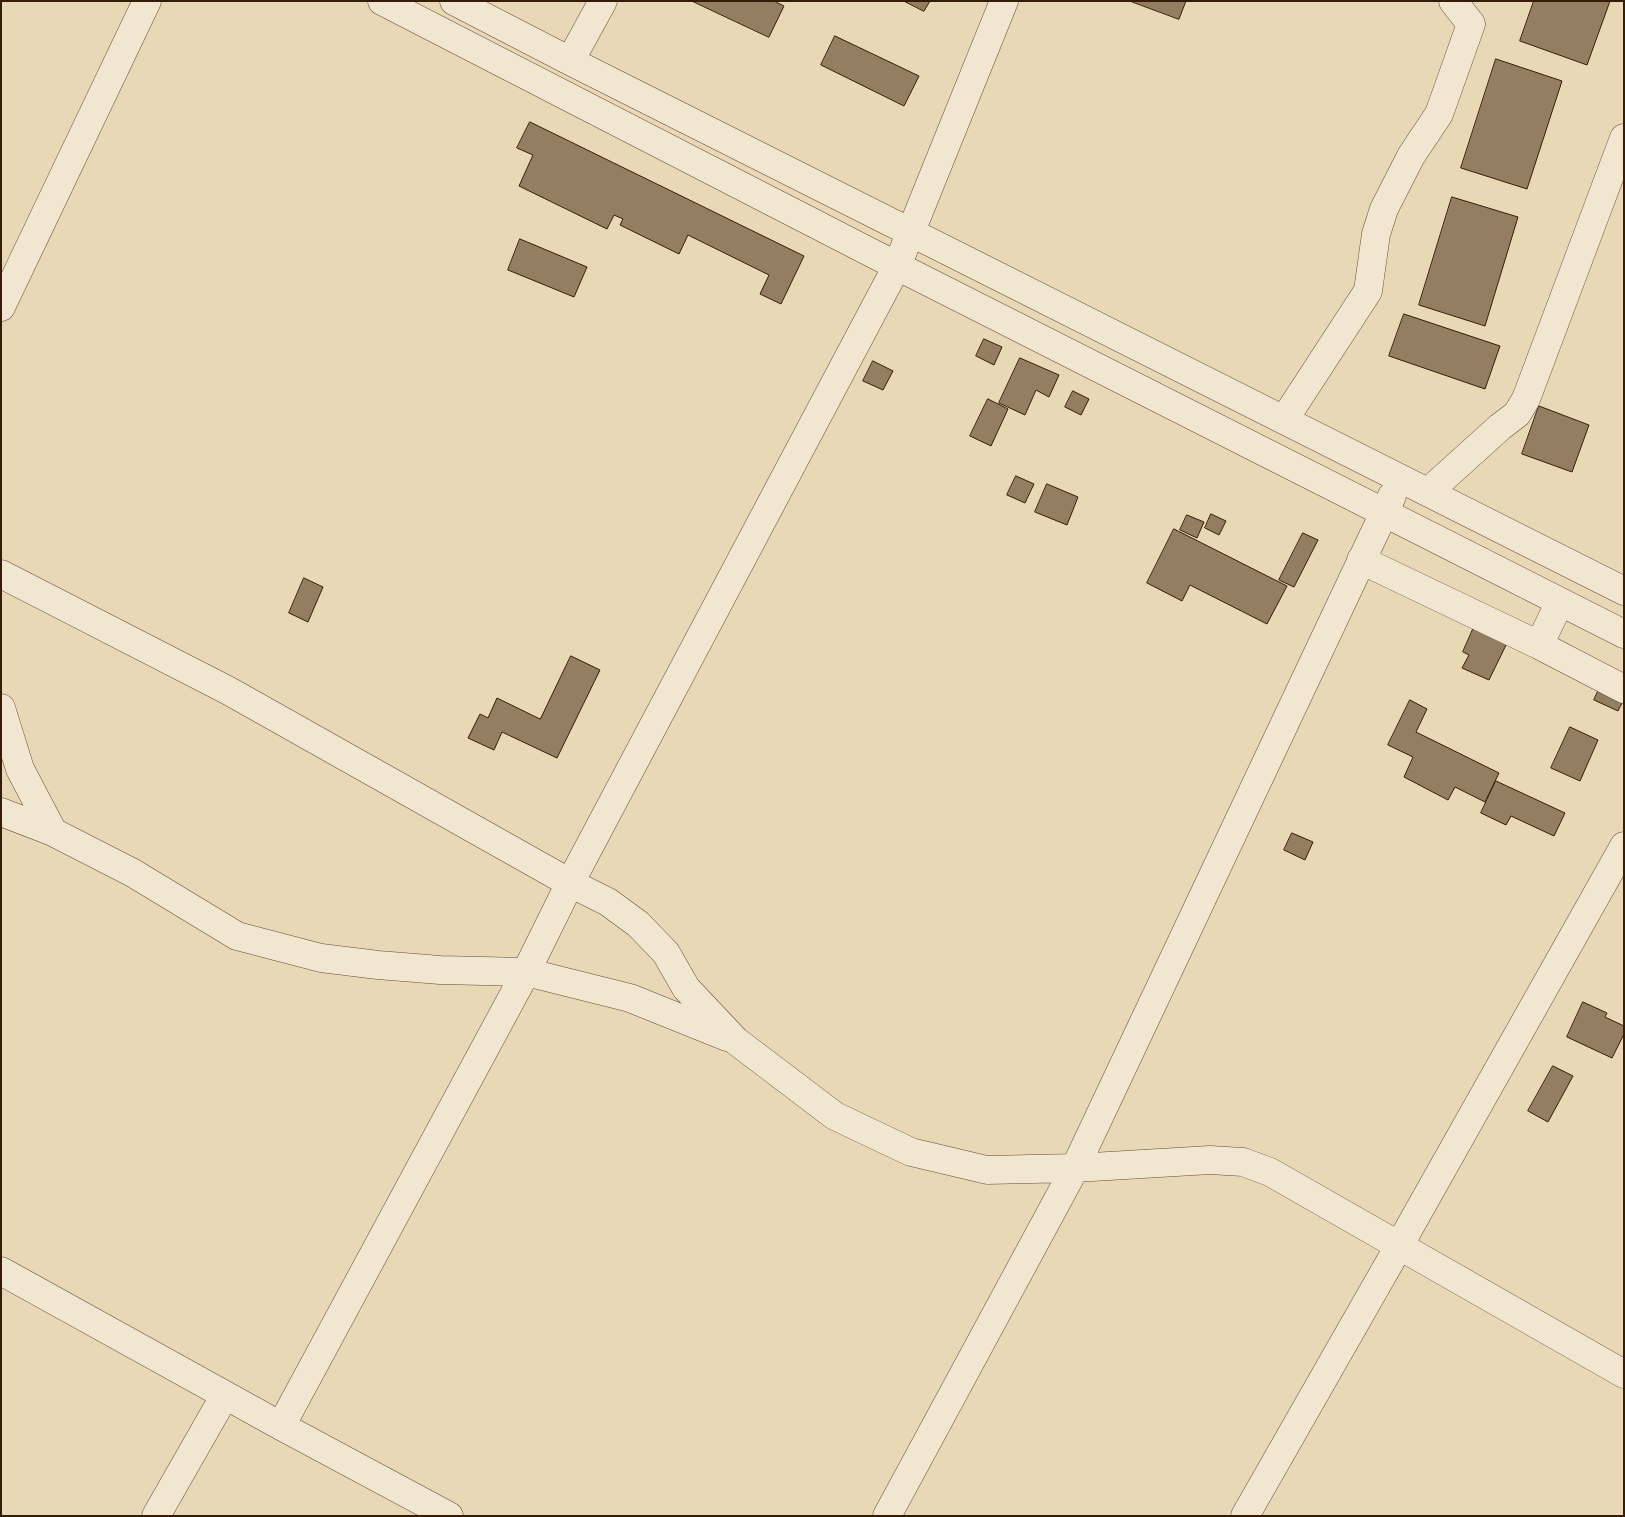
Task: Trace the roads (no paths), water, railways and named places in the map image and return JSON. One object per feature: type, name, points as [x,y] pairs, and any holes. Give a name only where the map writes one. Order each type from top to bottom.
[{"type":"street","points":[[1,307],[147,1]]},
{"type":"street","points":[[382,1],[897,266],[1624,634]]},
{"type":"street","points":[[454,1],[1624,591]]},
{"type":"street","points":[[570,61],[603,1]]},
{"type":"street","points":[[281,1426],[526,972],[570,882],[897,266],[1004,1]]},
{"type":"street","points":[[1284,420],[1368,291],[1376,234],[1384,209],[1410,156],[1440,114],[1471,24],[1453,1]]},
{"type":"street","points":[[1428,492],[1517,414],[1526,400],[1624,138]]},
{"type":"street","points":[[887,1516],[1075,1168],[1384,511],[1401,479]]},
{"type":"street","points":[[1361,560],[1539,645],[1624,689]]},
{"type":"street","points":[[1,574],[229,691],[608,902],[638,924],[666,953],[686,988],[736,1041],[835,1116],[911,1152],[988,1170],[1075,1168],[1210,1160],[1243,1162],[1270,1172],[1624,1374]]},
{"type":"street","points":[[1539,645],[1560,602]]},
{"type":"street","points":[[1,708],[20,770],[53,832]]},
{"type":"street","points":[[1,812],[53,832],[133,873],[237,936],[321,958],[368,964],[440,970],[526,972],[630,998],[736,1041]]},
{"type":"street","points":[[1245,1516],[1624,846]]},
{"type":"street","points":[[1,1271],[224,1395],[449,1516]]},
{"type":"street","points":[[156,1516],[224,1395]]}]
